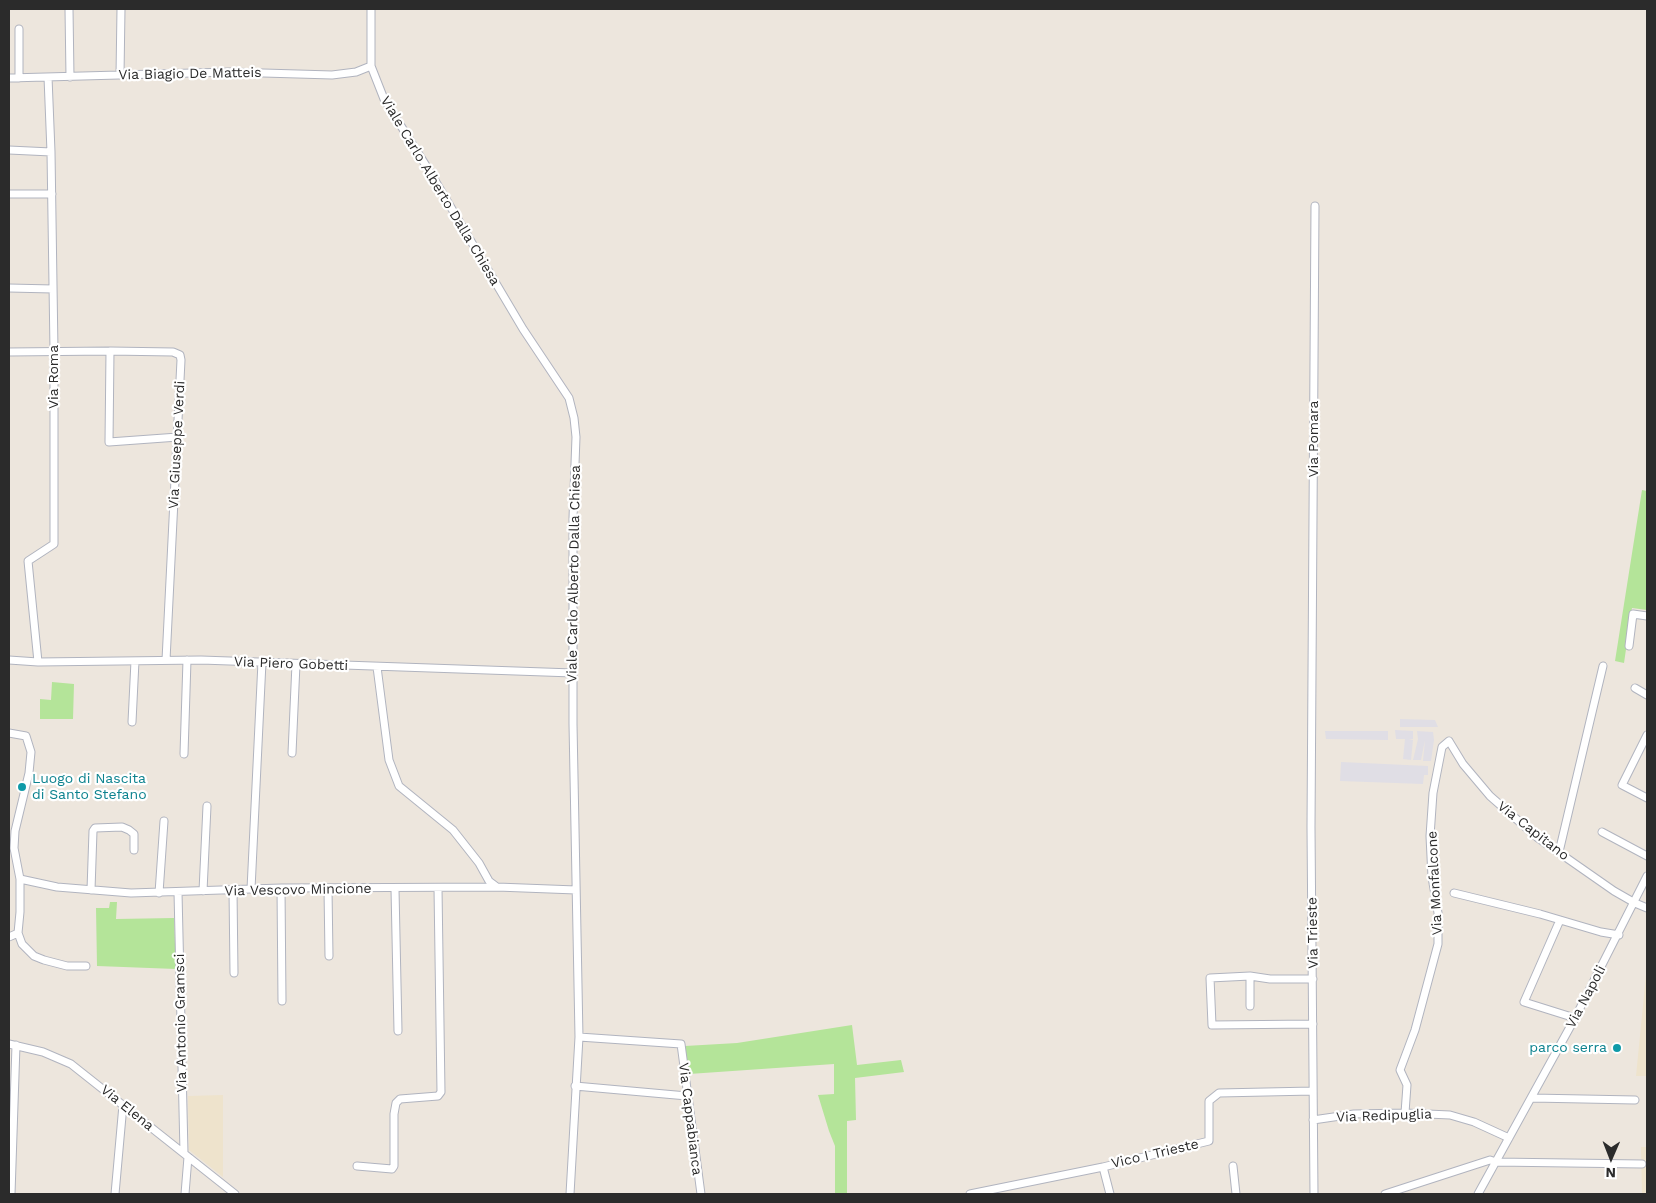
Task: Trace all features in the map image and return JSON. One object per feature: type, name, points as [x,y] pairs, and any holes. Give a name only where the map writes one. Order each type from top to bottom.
[{"type":"street","points":[[69,9],[70,77]]},
{"type":"street","points":[[120,75],[121,9]]},
{"type":"street","name":"Viale Carlo Alberto Dalla Chiesa","points":[[371,9],[371,66],[384,99],[430,172],[523,329],[569,398],[574,418],[576,437],[573,673],[579,1037],[570,1194]]},
{"type":"street","points":[[19,29],[19,78]]},
{"type":"street","name":"Via Biagio De Matteis","points":[[9,78],[259,72],[332,75],[356,72],[371,66]]},
{"type":"street","name":"Via Roma","points":[[38,662],[28,561],[54,544],[52,194],[48,77]]},
{"type":"street","points":[[9,150],[51,152]]},
{"type":"street","points":[[9,194],[52,194]]},
{"type":"street","name":"Via Pomara","points":[[1313,671],[1315,206]]},
{"type":"street","points":[[9,288],[53,289]]},
{"type":"street","points":[[110,351],[109,442],[178,437]]},
{"type":"street","name":"Via Giuseppe Verdi","points":[[9,352],[173,352],[180,355],[178,437],[166,660]]},
{"type":"street","points":[[1629,646],[1633,614],[1647,616]]},
{"type":"street","name":"Via Piero Gobetti","points":[[9,660],[38,662],[187,660],[573,673]]},
{"type":"street","points":[[184,754],[187,660]]},
{"type":"street","points":[[132,722],[135,661]]},
{"type":"street","points":[[251,889],[262,662]]},
{"type":"street","points":[[292,753],[296,664]]},
{"type":"street","points":[[1559,852],[1603,666]]},
{"type":"street","points":[[377,667],[389,760],[399,786],[453,830],[479,864],[489,881],[497,887]]},
{"type":"street","name":"Via Trieste","points":[[1313,671],[1311,828],[1314,1194]]},
{"type":"street","points":[[1635,688],[1647,695]]},
{"type":"street","points":[[9,733],[26,736],[30,752],[29,773],[15,831],[14,848],[20,879],[18,933],[22,944],[34,956],[67,966],[86,966]]},
{"type":"street","points":[[1647,735],[1622,785],[1647,798]]},
{"type":"street","name":"Via Capitano","points":[[1449,741],[1463,764],[1490,796],[1538,838],[1614,891],[1634,903],[1647,908]]},
{"type":"street","name":"Via Monfalcone","points":[[1405,1113],[1407,1085],[1400,1070],[1415,1030],[1438,944],[1438,913],[1432,876],[1430,836],[1433,793],[1440,756],[1442,746],[1449,741]]},
{"type":"street","points":[[203,891],[207,806]]},
{"type":"street","points":[[160,893],[164,820]]},
{"type":"street","points":[[91,890],[93,831],[95,828],[122,828],[129,830],[134,834],[134,850]]},
{"type":"street","points":[[1602,832],[1647,856]]},
{"type":"street","name":"Via Napoli","points":[[1478,1194],[1575,1018],[1619,935],[1647,876]]},
{"type":"street","name":"Via Vescovo Mincione","points":[[20,879],[57,887],[131,893],[281,888],[395,889],[497,887],[576,890]]},
{"type":"street","points":[[281,888],[282,1001]]},
{"type":"street","points":[[357,1166],[392,1168],[394,1166],[394,1114],[396,1103],[400,1099],[438,1096],[440,1092],[438,888]]},
{"type":"street","points":[[328,889],[328,956]]},
{"type":"street","points":[[395,889],[398,1031]]},
{"type":"street","points":[[233,890],[234,973]]},
{"type":"street","name":"Via Antonio Gramsci","points":[[178,892],[186,1155],[185,1194]]},
{"type":"street","points":[[1454,893],[1601,932],[1619,935]]},
{"type":"street","points":[[1560,920],[1524,1002],[1575,1018]]},
{"type":"street","points":[[9,937],[18,933]]},
{"type":"street","points":[[1313,979],[1270,979],[1250,976],[1210,978],[1212,1025],[1313,1024]]},
{"type":"street","points":[[1250,976],[1250,1006]]},
{"type":"street","name":"Via Cappabianca","points":[[579,1037],[681,1044],[701,1194]]},
{"type":"street","points":[[11,1194],[12,1044]]},
{"type":"street","name":"Via Elena","points":[[12,1044],[43,1052],[71,1064],[234,1194]]},
{"type":"street","points":[[575,1086],[687,1096]]},
{"type":"street","name":"Vico I Trieste","points":[[1103,1166],[1209,1141],[1208,1101],[1219,1093],[1313,1091]]},
{"type":"street","points":[[1532,1098],[1635,1100]]},
{"type":"street","points":[[115,1194],[123,1105]]},
{"type":"street","name":"Via Redipuglia","points":[[1314,1120],[1354,1114],[1405,1113],[1450,1115],[1474,1122],[1509,1138]]},
{"type":"street","points":[[1385,1194],[1490,1160],[1496,1162],[1642,1164]]},
{"type":"street","points":[[970,1194],[1103,1166],[1110,1194]]},
{"type":"street","points":[[1233,1166],[1236,1194]]},
{"type":"shaded area","points":[[1400,719],[1435,720],[1438,727],[1400,727]]},
{"type":"shaded area","points":[[1395,730],[1413,731],[1413,739],[1409,740],[1413,740],[1411,760],[1403,759],[1405,739],[1396,739]]},
{"type":"shaded area","points":[[1325,731],[1388,731],[1388,740],[1326,739]]},
{"type":"shaded area","points":[[1417,731],[1433,732],[1434,740],[1431,761],[1423,761],[1425,740],[1421,760],[1413,760],[1418,739]]},
{"type":"shaded area","points":[[1341,762],[1428,766],[1428,775],[1424,775],[1423,784],[1340,781]]},
{"type":"shaded area","points":[[1647,965],[1647,1076],[1636,1076]]},
{"type":"shaded area","points":[[223,1095],[223,1177],[189,1150],[188,1096]]},
{"type":"shaded area","points":[[1641,1147],[1647,1147],[1647,1194],[1642,1194]]},
{"type":"green space","points":[[1642,490],[1647,491],[1647,610],[1632,608],[1624,663],[1615,661]]},
{"type":"green space","points":[[52,682],[74,684],[73,719],[40,719],[40,699],[51,700]]},
{"type":"green space","points":[[110,902],[117,902],[116,919],[174,918],[176,969],[97,966],[96,908],[109,908]]},
{"type":"green space","points":[[852,1025],[857,1065],[901,1060],[904,1072],[855,1078],[856,1120],[847,1121],[847,1194],[835,1194],[835,1146],[818,1095],[834,1094],[834,1064],[689,1074],[685,1046],[737,1043]]},
{"type":"place","name":"Luogo di Nascita di Santo Stefano","points":[[22,787]]},
{"type":"place","name":"parco serra","points":[[1617,1048]]}]
